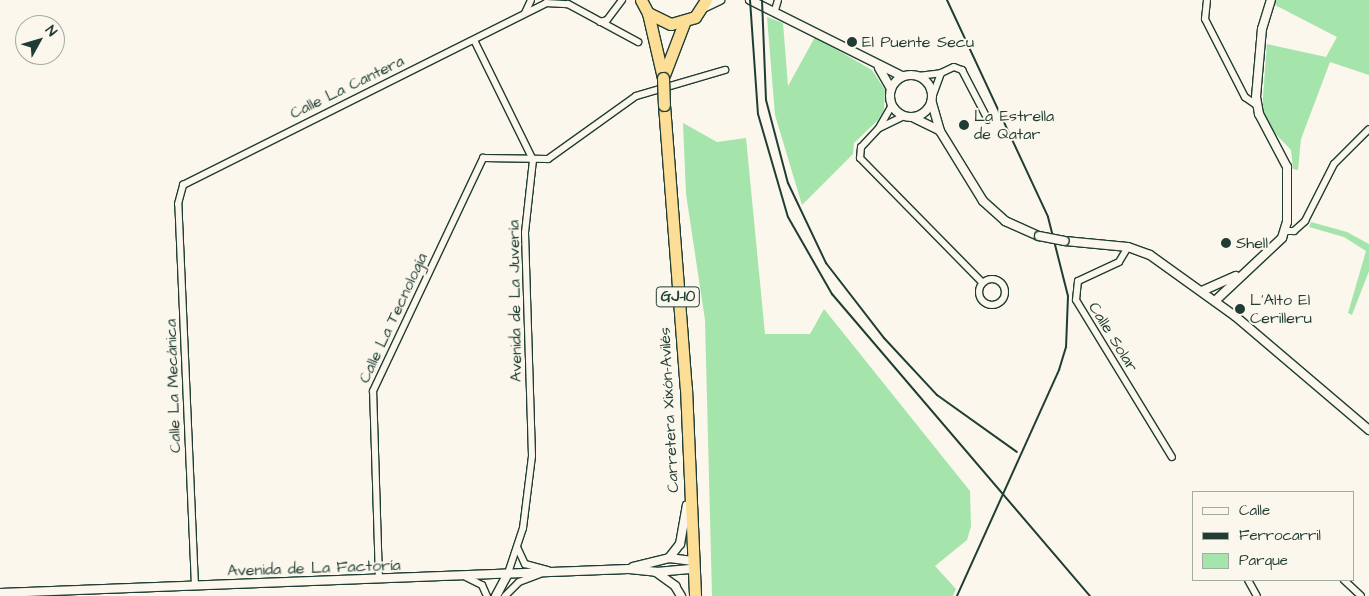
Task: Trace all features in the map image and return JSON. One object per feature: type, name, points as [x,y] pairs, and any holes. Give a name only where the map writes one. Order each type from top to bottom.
[{"type":"highway","name":"GJ-10","points":[[642,0],[648,13]]},
{"type":"highway","name":"GJ-10","points":[[684,23],[704,4]]},
{"type":"highway","points":[[648,13],[671,24],[684,23]]},
{"type":"highway","name":"Carretera Xixón-Avilés","points":[[648,13],[663,77],[690,489],[695,596]]},
{"type":"highway","name":"Carretera Xixón-Avilés","points":[[663,77],[684,23]]},
{"type":"street","points":[[524,14],[531,0]]},
{"type":"street","points":[[600,22],[607,20],[622,0]]},
{"type":"street","points":[[704,4],[720,0]]},
{"type":"street","points":[[750,0],[775,10],[880,68],[902,76],[941,73],[954,67],[962,70],[988,120]]},
{"type":"street","points":[[775,10],[778,0]]},
{"type":"street","points":[[1207,0],[1205,19],[1245,96],[1258,106],[1287,167],[1286,231],[1273,248],[1240,274],[1215,301]]},
{"type":"street","points":[[1258,106],[1262,29],[1271,0]]},
{"type":"street","name":"Calle La Cantera","points":[[183,185],[524,14],[558,1],[638,42]]},
{"type":"street","points":[[474,40],[533,160],[548,159],[568,147],[632,98],[652,90],[684,85],[725,70]]},
{"type":"street","points":[[880,68],[890,89],[892,105],[879,128],[862,147],[864,163],[983,283]]},
{"type":"street","points":[[879,128],[927,110],[941,73]]},
{"type":"street","points":[[890,89],[902,76]]},
{"type":"street","points":[[918,76],[931,86],[932,99],[940,131],[990,208],[1013,226],[1039,236],[1065,241],[1128,247],[1150,255],[1215,301],[1369,430]]},
{"type":"street","points":[[892,105],[908,117],[940,131]]},
{"type":"street","points":[[1286,231],[1294,231],[1305,221],[1334,164],[1369,129]]},
{"type":"street","name":"Calle La Tecnología","points":[[379,579],[373,391],[483,158],[533,160]]},
{"type":"street","name":"Avenida de La Juvería","points":[[508,573],[517,546],[532,456],[525,233],[533,160]]},
{"type":"street","name":"Calle La Mecánica","points":[[183,185],[178,204],[195,586]]},
{"type":"street","name":"Calle Solar","points":[[1128,247],[1119,262],[1078,281],[1076,300],[1172,457]]},
{"type":"street","points":[[1202,291],[1240,274]]},
{"type":"street","points":[[990,280],[1001,283],[1005,290],[1001,301],[989,304],[982,299],[979,291],[983,283],[990,280]]},
{"type":"street","points":[[669,558],[683,532],[690,489]]},
{"type":"street","points":[[517,546],[525,564],[551,571]]},
{"type":"street","name":"Avenida de La Factoría","points":[[629,568],[669,558],[693,565]]},
{"type":"street","name":"Avenida de La Factoría","points":[[0,593],[629,568],[656,572],[693,565]]},
{"type":"street","points":[[505,596],[519,582],[551,571]]},
{"type":"street","name":"Avenida de La Factoría","points":[[656,572],[675,586],[681,596]]},
{"type":"street","points":[[496,596],[508,573]]},
{"type":"street","points":[[460,575],[482,585],[487,596]]},
{"type":"street","points":[[1249,581],[1257,596]]},
{"type":"street","points":[[1345,581],[1362,596]]},
{"type":"green space","points":[[1275,0],[1369,0],[1369,75],[1330,62],[1301,139],[1298,170],[1293,169],[1291,150],[1268,126],[1262,110],[1267,44],[1326,57],[1337,37],[1273,4]]},
{"type":"green space","points":[[767,17],[783,23],[788,86],[815,37],[872,70],[885,90],[884,110],[878,120],[854,143],[853,154],[802,205],[775,115]]},
{"type":"green space","points":[[683,123],[717,142],[746,138],[765,334],[810,334],[824,309],[970,491],[971,526],[967,540],[935,566],[956,589],[953,596],[712,596],[705,320],[686,194]]},
{"type":"green space","points":[[1311,222],[1347,232],[1369,244],[1369,271],[1352,315],[1348,313],[1366,251],[1344,237],[1309,227]]},
{"type":"railway","points":[[750,0],[758,114],[788,217],[832,294],[1090,596]]},
{"type":"railway","points":[[762,0],[766,100],[788,183],[826,263],[884,338],[937,395],[1017,452]]},
{"type":"railway","points":[[947,0],[1048,217],[1068,296],[1066,347],[1059,370],[957,596]]},
{"type":"place","name":"El Puente Secu","points":[[852,42]]},
{"type":"place","name":"La Estrella de Qatar","points":[[964,125]]},
{"type":"place","name":"Shell","points":[[1226,243]]},
{"type":"place","name":"L'Alto El Cerilleru","points":[[1240,309]]}]
